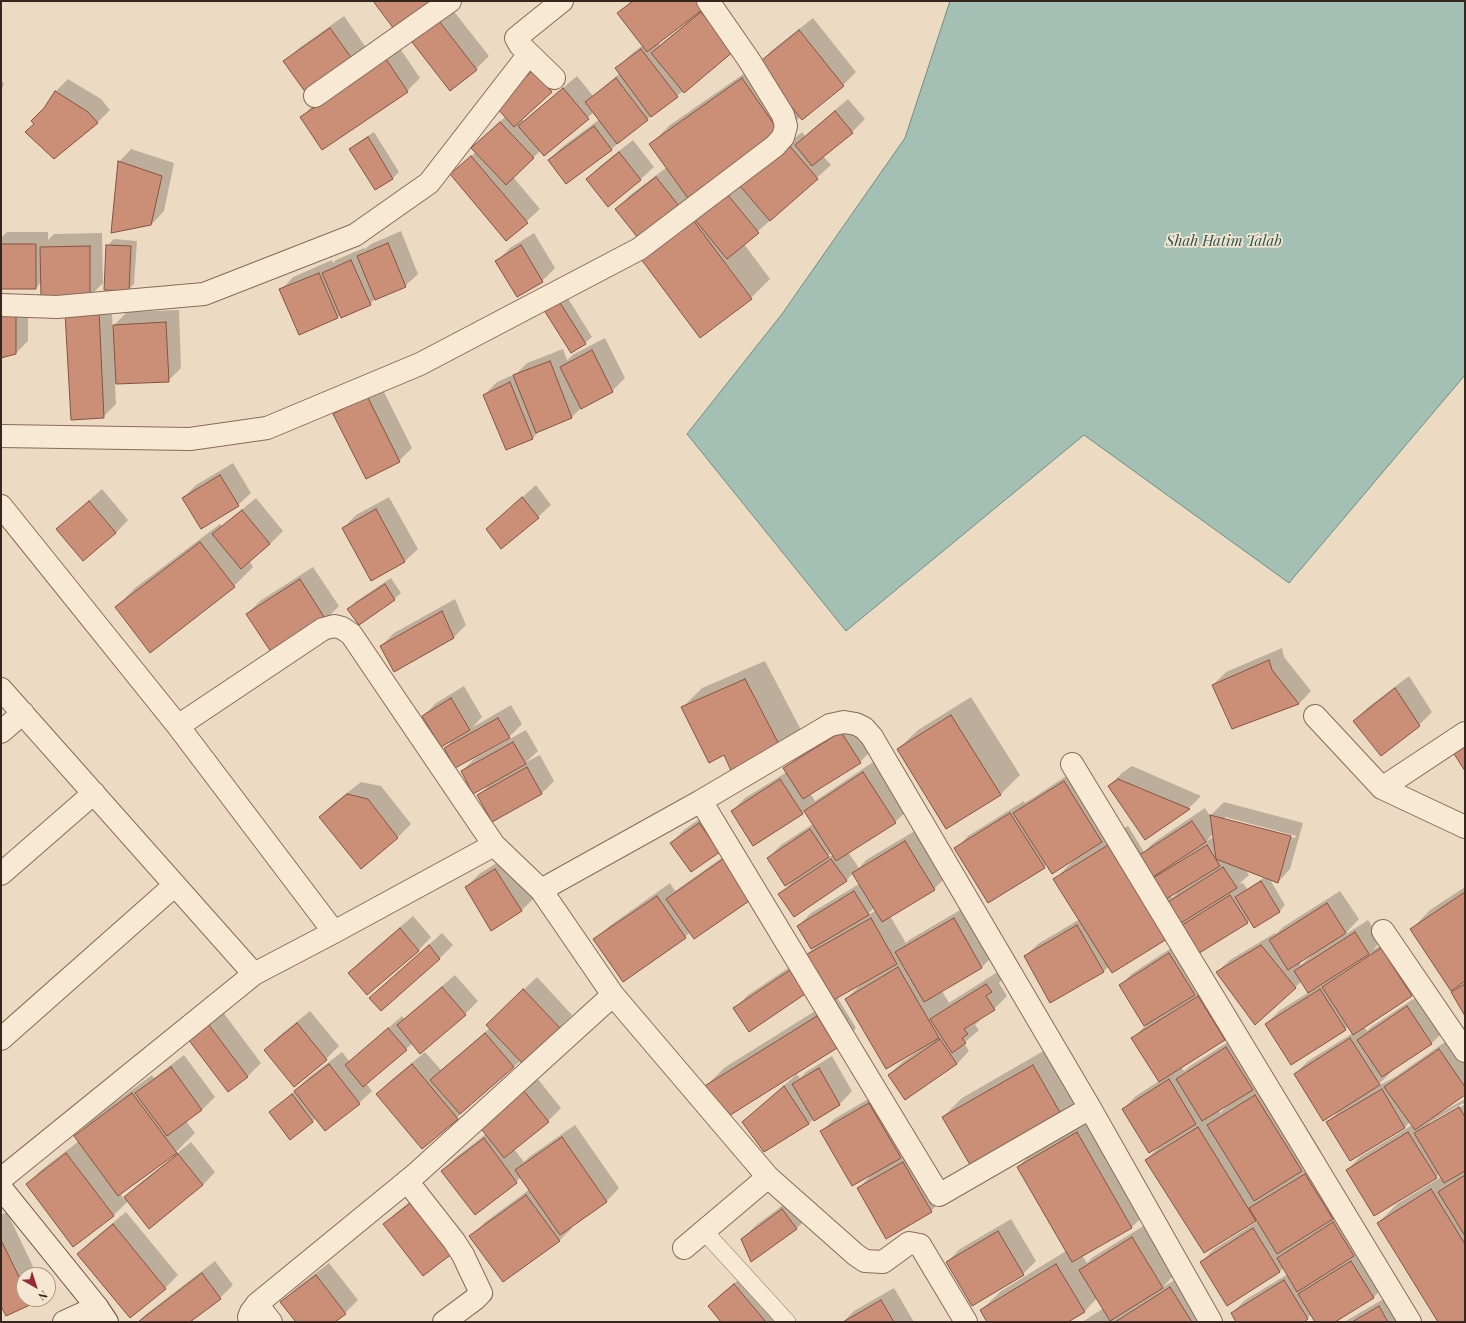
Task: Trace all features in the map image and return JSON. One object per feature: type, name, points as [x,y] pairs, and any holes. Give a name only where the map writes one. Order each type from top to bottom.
[{"type":"street","points":[[315,96],[449,1]]},
{"type":"street","points":[[554,78],[520,45],[516,38],[562,1]]},
{"type":"street","points":[[1,436],[190,439],[267,428],[420,364],[639,249],[775,146],[783,137],[786,126],[783,115],[749,60],[708,1]]},
{"type":"street","points":[[1,305],[57,307],[204,294],[355,235],[429,182],[529,54]]},
{"type":"street","points":[[1,506],[178,726],[334,932]]},
{"type":"street","points":[[178,726],[323,629],[334,626],[342,628],[351,634],[494,845],[541,890],[613,995],[768,1177],[856,1255],[865,1261],[883,1262],[909,1243],[920,1245],[966,1322]]},
{"type":"street","points":[[1,689],[254,974]]},
{"type":"street","points":[[1,732],[23,713]]},
{"type":"street","points":[[1315,716],[1382,788],[1465,827]]},
{"type":"street","points":[[541,890],[700,801],[830,725],[844,722],[856,724],[864,728],[872,737],[1090,1108],[1211,1322]]},
{"type":"street","points":[[1382,788],[1465,733]]},
{"type":"street","points":[[1072,764],[1410,1322]]},
{"type":"street","points":[[1,874],[94,793]]},
{"type":"street","points":[[700,801],[939,1195],[1090,1108]]},
{"type":"street","points":[[1,1180],[254,974],[494,845]]},
{"type":"street","points":[[1,1039],[175,885]]},
{"type":"street","points":[[1382,931],[1465,1052]]},
{"type":"street","points":[[270,1322],[254,1313],[407,1181],[613,995]]},
{"type":"street","points":[[684,1248],[768,1177]]},
{"type":"street","points":[[407,1181],[454,1242],[481,1293],[476,1299],[444,1322]]},
{"type":"street","points":[[1,1188],[102,1314],[64,1322]]},
{"type":"lane","points":[[704,1231],[787,1322]]},
{"type":"water","name":"Shah Hatim Talab","points":[[950,1],[1465,1],[1465,375],[1289,583],[1084,435],[846,631],[687,434],[782,314],[905,138]]},
{"type":"building","points":[[373,1],[432,1],[394,29]]},
{"type":"building","points":[[633,1],[697,1],[703,9],[647,52],[617,13]]},
{"type":"building","points":[[701,12],[734,51],[684,93],[651,53]]},
{"type":"building","points":[[439,21],[477,70],[450,91],[412,42]]},
{"type":"building","points":[[330,28],[353,60],[306,93],[283,61]]},
{"type":"building","points":[[799,30],[844,86],[802,120],[757,64]]},
{"type":"building","points":[[641,49],[678,97],[651,117],[615,68]]},
{"type":"building","points":[[386,59],[408,92],[322,150],[300,117]]},
{"type":"building","points":[[532,71],[552,92],[514,127],[495,106]]},
{"type":"building","points":[[616,78],[648,120],[617,144],[585,102]]},
{"type":"building","points":[[742,78],[782,136],[690,201],[649,144]]},
{"type":"building","points":[[563,88],[589,119],[544,156],[518,126]]},
{"type":"building","points":[[55,91],[88,112],[98,123],[54,159],[25,132],[34,124],[31,121],[44,108]]},
{"type":"building","points":[[835,111],[853,133],[812,166],[795,145]]},
{"type":"building","points":[[500,122],[534,158],[506,185],[471,148]]},
{"type":"building","points":[[594,126],[612,150],[566,184],[548,160]]},
{"type":"building","points":[[368,137],[393,179],[375,190],[349,149]]},
{"type":"building","points":[[788,144],[818,179],[770,221],[740,186]]},
{"type":"building","points":[[619,152],[641,180],[608,207],[586,179]]},
{"type":"building","points":[[471,156],[528,223],[506,241],[450,174]]},
{"type":"building","points":[[118,161],[162,176],[151,225],[111,233]]},
{"type":"building","points":[[656,177],[683,211],[642,243],[615,209]]},
{"type":"building","points":[[723,189],[759,233],[727,259],[691,215]]},
{"type":"building","points":[[690,216],[752,299],[700,338],[638,255]]},
{"type":"building","points":[[388,243],[406,287],[375,300],[357,256]]},
{"type":"building","points":[[1,244],[36,244],[36,289],[1,289]]},
{"type":"building","points":[[106,245],[131,246],[129,291],[104,290]]},
{"type":"building","points":[[521,245],[543,282],[517,297],[495,261]]},
{"type":"building","points":[[90,246],[90,297],[41,297],[40,247]]},
{"type":"building","points":[[351,260],[371,305],[341,318],[322,273]]},
{"type":"building","points":[[319,273],[338,318],[299,335],[279,289]]},
{"type":"building","points":[[557,298],[586,344],[571,353],[542,307]]},
{"type":"building","points":[[99,311],[104,418],[71,420],[65,313]]},
{"type":"building","points":[[1,316],[16,316],[16,354],[1,358]]},
{"type":"building","points":[[166,322],[169,382],[116,384],[113,325]]},
{"type":"building","points":[[592,350],[613,392],[581,409],[560,367]]},
{"type":"building","points":[[550,361],[572,418],[536,433],[513,375]]},
{"type":"building","points":[[510,382],[533,439],[506,450],[483,395]]},
{"type":"building","points":[[367,396],[400,462],[366,479],[333,414]]},
{"type":"building","points":[[220,475],[239,506],[201,529],[182,498]]},
{"type":"building","points":[[522,497],[539,518],[501,549],[486,529]]},
{"type":"building","points":[[89,501],[116,533],[83,561],[56,529]]},
{"type":"building","points":[[376,509],[405,562],[371,581],[342,528]]},
{"type":"building","points":[[242,510],[270,544],[241,569],[212,534]]},
{"type":"building","points":[[200,542],[235,587],[150,653],[115,607]]},
{"type":"building","points":[[300,579],[326,620],[273,655],[246,614]]},
{"type":"building","points":[[385,584],[395,600],[359,625],[347,609]]},
{"type":"building","points":[[442,611],[454,638],[394,672],[380,646]]},
{"type":"building","points":[[1269,660],[1272,670],[1299,704],[1232,729],[1212,685]]},
{"type":"building","points":[[745,679],[782,750],[733,775],[724,755],[709,763],[681,707]]},
{"type":"building","points":[[1395,688],[1420,726],[1381,756],[1353,721]]},
{"type":"building","points":[[451,698],[470,730],[441,747],[422,716]]},
{"type":"building","points":[[951,715],[1001,795],[946,829],[897,749]]},
{"type":"building","points":[[498,718],[510,738],[455,768],[444,748]]},
{"type":"building","points":[[841,732],[861,763],[803,799],[783,768]]},
{"type":"building","points":[[1465,736],[1465,771],[1449,746]]},
{"type":"building","points":[[513,742],[526,764],[473,794],[461,771]]},
{"type":"building","points":[[527,767],[542,794],[492,822],[477,795]]},
{"type":"building","points":[[863,772],[896,823],[836,861],[804,811]]},
{"type":"building","points":[[780,779],[803,814],[753,846],[731,811]]},
{"type":"building","points":[[1118,779],[1190,809],[1145,840],[1108,786]]},
{"type":"building","points":[[1064,781],[1102,842],[1052,874],[1013,813]]},
{"type":"building","points":[[347,794],[368,799],[398,838],[361,869],[319,817]]},
{"type":"building","points":[[1010,813],[1045,868],[988,903],[954,848]]},
{"type":"building","points":[[1210,815],[1291,836],[1278,883],[1216,859]]},
{"type":"building","points":[[1192,821],[1206,842],[1153,877],[1138,856]]},
{"type":"building","points":[[699,823],[720,852],[691,872],[670,843]]},
{"type":"building","points":[[810,829],[829,857],[785,886],[767,858]]},
{"type":"building","points":[[905,841],[935,890],[882,922],[852,873]]},
{"type":"building","points":[[1108,845],[1167,939],[1112,973],[1053,879]]},
{"type":"building","points":[[1207,845],[1220,866],[1166,899],[1153,878]]},
{"type":"building","points":[[723,859],[752,899],[694,939],[666,899]]},
{"type":"building","points":[[831,859],[847,881],[794,917],[778,894]]},
{"type":"building","points":[[1223,867],[1237,888],[1181,923],[1168,902]]},
{"type":"building","points":[[495,869],[522,911],[491,931],[465,887]]},
{"type":"building","points":[[1261,881],[1280,912],[1254,928],[1235,897]]},
{"type":"building","points":[[854,891],[869,915],[811,949],[797,926]]},
{"type":"building","points":[[1465,892],[1465,981],[1451,991],[1410,929]]},
{"type":"building","points":[[1230,895],[1248,923],[1196,955],[1179,927]]},
{"type":"building","points":[[657,896],[686,938],[623,982],[593,939]]},
{"type":"building","points":[[1327,903],[1346,933],[1288,970],[1269,940]]},
{"type":"building","points":[[871,918],[897,964],[830,1002],[804,956]]},
{"type":"building","points":[[954,918],[982,968],[924,1002],[895,952]]},
{"type":"building","points":[[1077,925],[1104,972],[1050,1003],[1024,956]]},
{"type":"building","points":[[400,928],[419,951],[367,995],[348,973]]},
{"type":"building","points":[[1355,932],[1369,954],[1308,993],[1294,971]]},
{"type":"building","points":[[429,945],[440,959],[381,1011],[369,998]]},
{"type":"building","points":[[1261,945],[1296,988],[1255,1025],[1216,972]]},
{"type":"building","points":[[1381,948],[1412,996],[1353,1035],[1322,987]]},
{"type":"building","points":[[1169,953],[1195,995],[1144,1026],[1119,985]]},
{"type":"building","points":[[898,967],[939,1038],[886,1069],[845,999]]},
{"type":"building","points":[[790,970],[805,994],[749,1032],[733,1008]]},
{"type":"building","points":[[986,984],[992,992],[986,996],[995,1010],[964,1029],[968,1034],[962,1038],[966,1043],[952,1053],[930,1019]]},
{"type":"building","points":[[1465,984],[1465,1016],[1451,992]]},
{"type":"building","points":[[442,987],[466,1015],[420,1054],[397,1025]]},
{"type":"building","points":[[523,989],[560,1028],[523,1064],[486,1025]]},
{"type":"building","points":[[1320,989],[1346,1030],[1291,1065],[1265,1024]]},
{"type":"building","points":[[1198,996],[1225,1040],[1159,1082],[1131,1038]]},
{"type":"building","points":[[1407,1006],[1432,1044],[1382,1077],[1357,1040]]},
{"type":"building","points":[[817,1016],[837,1048],[724,1119],[703,1087]]},
{"type":"building","points":[[205,1020],[248,1077],[228,1092],[185,1035]]},
{"type":"building","points":[[297,1023],[327,1060],[294,1087],[264,1050]]},
{"type":"building","points":[[388,1028],[407,1050],[363,1087],[345,1065]]},
{"type":"building","points":[[485,1033],[514,1067],[460,1114],[430,1080]]},
{"type":"building","points":[[1350,1038],[1380,1085],[1323,1121],[1294,1074]]},
{"type":"building","points":[[940,1039],[957,1064],[905,1100],[888,1075]]},
{"type":"building","points":[[1226,1047],[1253,1090],[1202,1121],[1176,1079]]},
{"type":"building","points":[[1439,1049],[1465,1087],[1465,1095],[1415,1130],[1384,1087]]},
{"type":"building","points":[[329,1064],[360,1104],[325,1131],[294,1091]]},
{"type":"building","points":[[412,1064],[458,1119],[422,1149],[376,1094]]},
{"type":"building","points":[[1033,1065],[1062,1116],[972,1168],[942,1117]]},
{"type":"building","points":[[171,1067],[202,1110],[167,1136],[135,1093]]},
{"type":"building","points":[[819,1068],[840,1105],[814,1121],[792,1084]]},
{"type":"building","points":[[1169,1079],[1196,1124],[1149,1153],[1122,1109]]},
{"type":"building","points":[[520,1086],[549,1122],[504,1158],[475,1121]]},
{"type":"building","points":[[784,1086],[809,1124],[764,1152],[742,1122]]},
{"type":"building","points":[[1382,1089],[1405,1128],[1350,1161],[1326,1122]]},
{"type":"building","points":[[132,1093],[177,1153],[118,1196],[74,1136]]},
{"type":"building","points":[[292,1094],[313,1122],[290,1140],[269,1112]]},
{"type":"building","points":[[1255,1095],[1302,1171],[1254,1201],[1207,1125]]},
{"type":"building","points":[[869,1103],[901,1158],[852,1186],[820,1131]]},
{"type":"building","points":[[1459,1107],[1465,1117],[1465,1171],[1444,1183],[1414,1133]]},
{"type":"building","points":[[1198,1127],[1256,1221],[1204,1253],[1145,1160]]},
{"type":"building","points":[[1077,1132],[1132,1228],[1072,1262],[1017,1167]]},
{"type":"building","points":[[1408,1132],[1437,1178],[1374,1216],[1346,1170]]},
{"type":"building","points":[[562,1137],[607,1202],[560,1235],[515,1170]]},
{"type":"building","points":[[484,1138],[517,1183],[475,1215],[441,1171]]},
{"type":"building","points":[[66,1153],[114,1216],[73,1247],[26,1184]]},
{"type":"building","points":[[178,1154],[203,1185],[149,1229],[124,1197]]},
{"type":"building","points":[[903,1162],[932,1212],[886,1239],[857,1188]]},
{"type":"building","points":[[1305,1174],[1333,1219],[1277,1254],[1249,1208]]},
{"type":"building","points":[[1465,1175],[1465,1236],[1438,1192]]},
{"type":"building","points":[[1431,1189],[1465,1244],[1465,1322],[1438,1322],[1377,1223]]},
{"type":"building","points":[[526,1195],[560,1241],[503,1282],[469,1236]]},
{"type":"building","points":[[413,1201],[453,1253],[423,1276],[383,1224]]},
{"type":"building","points":[[782,1209],[797,1229],[751,1262],[741,1239]]},
{"type":"building","points":[[1333,1222],[1354,1256],[1297,1292],[1277,1258]]},
{"type":"building","points":[[113,1224],[166,1289],[130,1318],[77,1254]]},
{"type":"building","points":[[1253,1228],[1280,1272],[1227,1306],[1200,1262]]},
{"type":"building","points":[[998,1231],[1024,1275],[972,1306],[946,1262]]},
{"type":"building","points":[[1132,1237],[1163,1288],[1110,1321],[1079,1270]]},
{"type":"building","points":[[1,1240],[16,1271],[16,1307],[26,1307],[6,1316],[1,1306]]},
{"type":"building","points":[[1351,1261],[1374,1298],[1335,1322],[1315,1322],[1298,1294]]},
{"type":"building","points":[[1056,1264],[1085,1312],[1068,1322],[987,1322],[980,1310]]},
{"type":"building","points":[[202,1273],[221,1299],[190,1322],[138,1322]]},
{"type":"building","points":[[316,1275],[346,1314],[335,1322],[296,1322],[280,1302]]},
{"type":"building","points":[[1284,1280],[1308,1319],[1304,1322],[1236,1322],[1231,1313]]},
{"type":"building","points":[[734,1284],[766,1322],[721,1322],[708,1306]]},
{"type":"building","points":[[1170,1287],[1192,1322],[1115,1322]]},
{"type":"building","points":[[881,1300],[894,1322],[843,1322]]},
{"type":"building","points":[[1379,1306],[1388,1322],[1352,1322]]}]
